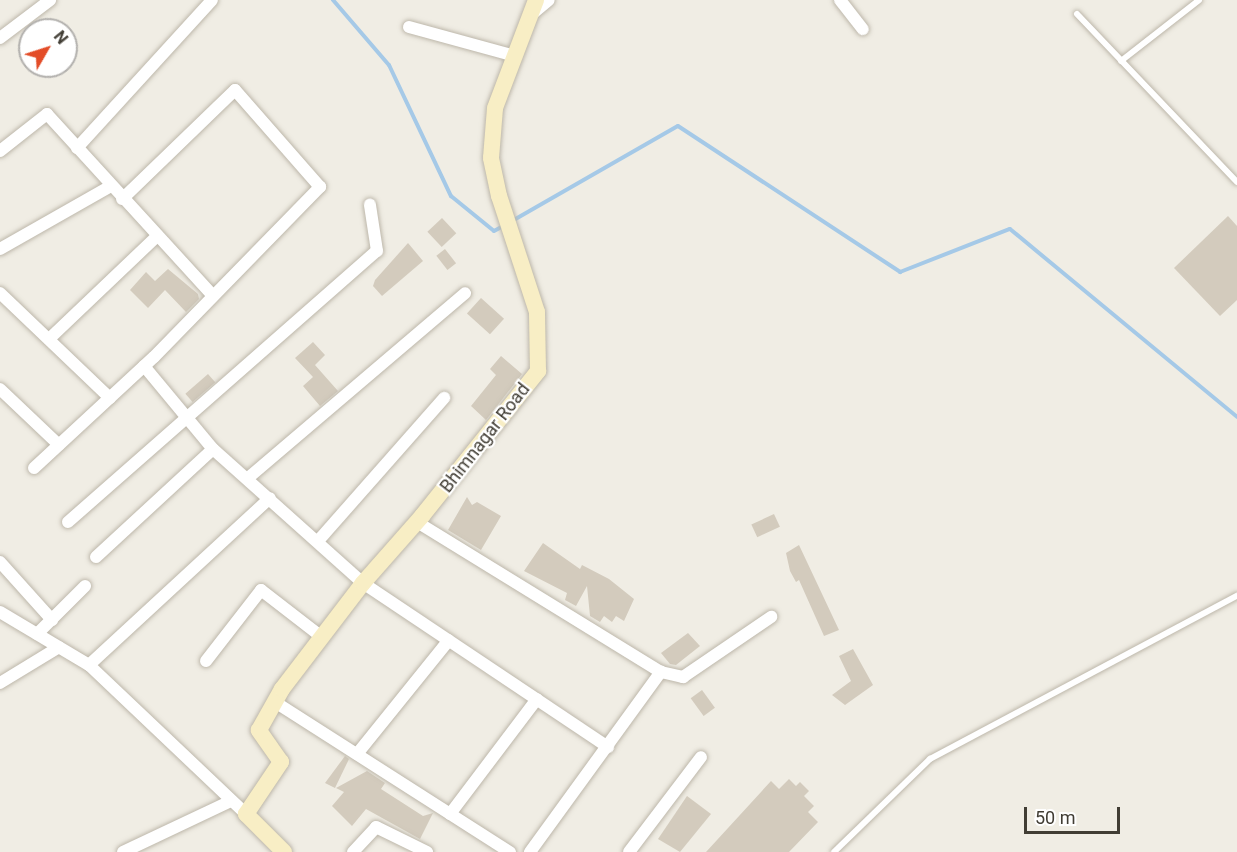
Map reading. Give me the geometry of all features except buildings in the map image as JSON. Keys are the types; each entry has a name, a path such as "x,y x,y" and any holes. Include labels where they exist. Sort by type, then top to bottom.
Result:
{"street":[{"path":"0,38 50,0"},
{"path":"77,148 212,0"},
{"path":"534,7 549,0"},
{"path":"840,0 863,29"},
{"name":"Bhimnagar Road","path":"246,814 281,762 259,730 275,702 363,583 417,522 538,371 537,312 499,196 491,158 495,108 534,7"},
{"path":"409,27 515,56"},
{"path":"34,468 144,366 320,187 235,90 122,199"},
{"path":"1,150 47,114 122,199 213,296"},
{"path":"0,249 111,186"},
{"path":"68,522 377,251 370,205"},
{"path":"49,339 157,236"},
{"path":"248,478 465,292"},
{"path":"0,293 110,398"},
{"path":"144,366 189,417 213,449 363,583 609,747"},
{"path":"0,389 59,445"},
{"path":"318,542 444,398"},
{"path":"96,557 213,449"},
{"path":"89,665 270,498"},
{"path":"417,522 661,672 683,677 771,617"},
{"path":"0,562 52,620"},
{"path":"37,634 85,586"},
{"path":"206,661 261,590 324,638"},
{"path":"0,612 89,665 284,852"},
{"path":"357,754 449,640"},
{"path":"0,683 59,647"},
{"path":"530,852 609,747 661,672"},
{"path":"450,814 537,699"},
{"path":"275,702 510,852"},
{"path":"629,852 701,757"},
{"path":"123,852 231,801"},
{"path":"353,852 376,827 427,852"}],"lane":[{"path":"1121,61 1199,0"},
{"path":"1077,15 1237,182"},
{"path":"834,852 930,759 1237,596"}],"waterway":[{"path":"333,0 389,65 451,196 494,231 503,226"},
{"path":"512,221 678,126 900,272 1010,229 1237,417"}]}
